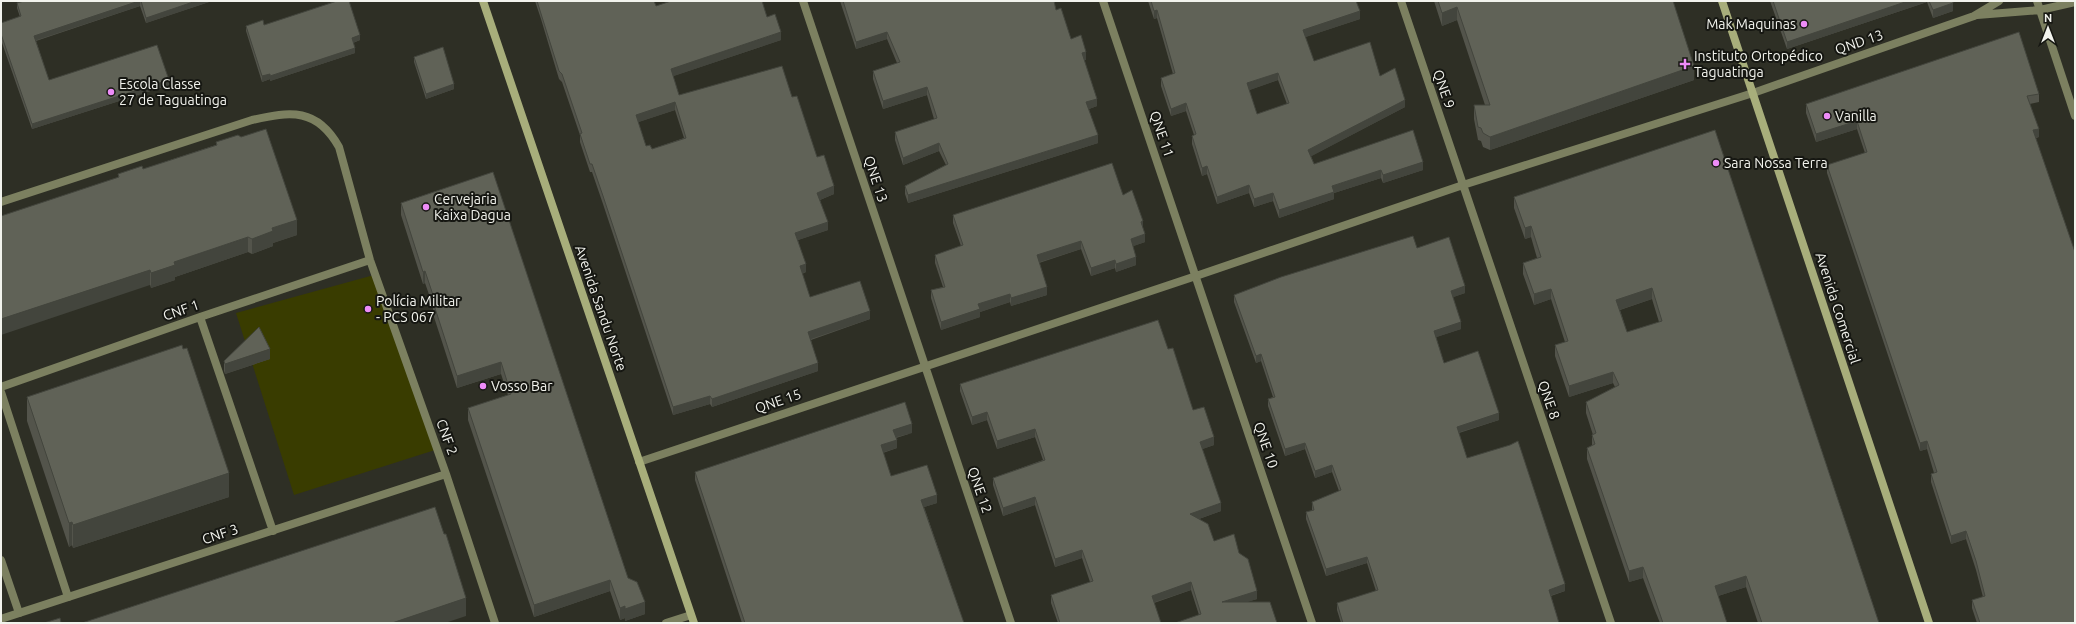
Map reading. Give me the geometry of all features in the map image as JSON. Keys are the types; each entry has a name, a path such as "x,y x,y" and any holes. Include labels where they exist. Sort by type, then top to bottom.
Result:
{"main road":[{"name":"Avenida Sandu Norte","path":"483,1 692,619"},
{"name":"Avenida Comercial","path":"1722,1 1929,623"}],"street":[{"name":"QNE 13","path":"803,1 925,366"},
{"name":"QNE 11","path":"1103,1 1196,276"},
{"name":"QNE 9","path":"1400,1 1462,185"},
{"name":"QND 13","path":"1462,185 1753,93 1974,16 1999,1"},
{"path":"2037,1 2075,116"},
{"name":"QND 13","path":"1974,16 2040,10 2075,2"},
{"name":"CNF 2","path":"1,202 252,120 274,115 300,114 321,124 331,132 339,147 370,260 446,474 495,623"},
{"name":"QNE 15","path":"639,462 1196,276 1462,185"},
{"name":"QNE 8","path":"1462,185 1611,623"},
{"name":"CNF 1","path":"1,387 200,317 370,260"},
{"name":"QNE 10","path":"1196,276 1312,623"},
{"path":"200,317 273,531"},
{"name":"QNE 12","path":"925,366 1011,623"},
{"path":"1,392 68,597"},
{"name":"CNF 3","path":"1,619 446,474"},
{"path":"1,560 19,613"},
{"path":"666,623 692,619"}],"shaded area":[{"path":"374,275 435,450 294,495 236,313"}],"building":[{"path":"24,1 139,1 34,36 49,80 157,45 169,80 32,124 1,34 1,23 21,16 17,3"},
{"path":"141,1 196,1 146,18"},
{"path":"337,1 349,1 360,35 352,38 355,48 270,76 270,74 262,76 246,26 263,20 264,25"},
{"path":"537,1 654,1 656,6 671,1 762,1 767,17 775,14 781,32 671,69 679,95 782,66 792,97 797,96 817,157 824,155 834,186 817,193 828,222 795,233 806,264 800,266 810,297 860,281 870,311 808,332 818,363 712,399 710,396 673,407 603,196 580,134 582,133 562,74 559,71","holes":["675,102 686,138 652,149 650,145 646,146 636,115"]},
{"path":"843,1 1054,1 1056,10 1061,8 1071,39 1081,35 1086,52 1082,53 1097,99 1086,102 1098,135 908,195 905,186 948,164 939,143 903,158 895,132 937,118 927,87 883,101 873,71 900,62 887,32 856,42"},
{"path":"1151,1 1356,1 1360,11 1303,30 1314,61 1370,42 1380,76 1395,68 1405,100 1308,150 1314,164 1413,130 1423,162 1383,175 1381,170 1332,186 1334,192 1279,210 1273,193 1254,199 1249,185 1217,197 1207,166 1202,168 1192,136 1196,134 1186,103 1171,109 1161,78 1175,73 1157,10 1154,11","holes":["1278,73 1289,103 1257,114 1247,83"]},
{"path":"1438,1 1673,1 1694,66 1490,137 1483,133 1481,128 1478,127 1474,105 1490,105 1457,7 1442,13"},
{"path":"1773,1 1908,1 1787,42"},
{"path":"1929,1 1953,1 1953,3 1933,10"},
{"path":"2019,32 2039,94 2027,96 2039,129 2033,130 2075,252 2075,623 1980,623 1972,600 1985,596 1966,531 1951,536 1931,474 1937,472 1927,441 1920,443 1827,165 1867,152 1857,121 1816,134 1806,104"},
{"path":"443,47 454,84 426,94 414,57"},
{"path":"266,129 297,220 272,228 273,231 252,239 248,237 174,262 175,265 151,273 150,270 1,319 1,216 119,177 118,174 142,166 143,169 217,145 216,142 238,135 241,137"},
{"path":"1715,130 1879,623 1762,623 1746,576 1715,586 1727,623 1663,623 1643,567 1629,571 1587,448 1595,444 1592,435 1596,433 1586,402 1619,385 1613,372 1569,386 1555,345 1568,341 1551,289 1534,294 1523,263 1541,257 1531,226 1525,228 1514,197","holes":["1652,288 1662,321 1627,332 1616,300"]},
{"path":"1112,163 1123,195 1132,190 1143,221 1141,222 1145,234 1131,239 1136,257 1116,264 1115,260 1091,268 1081,241 1037,255 1047,287 1011,298 1010,294 978,304 980,309 941,322 931,290 945,287 935,255 963,245 953,215"},
{"path":"493,172 628,578 637,582 645,602 625,609 625,606 620,608 610,580 534,605 468,408 511,394 501,362 457,376 433,302 435,301 425,271 423,272 401,203"},
{"path":"1413,236 1417,248 1449,237 1465,286 1451,291 1461,322 1434,331 1444,363 1478,351 1499,413 1457,427 1467,458 1510,445 1518,441 1565,584 1549,590 1559,623 1343,623 1337,603 1378,590 1367,557 1326,569 1306,512 1314,510 1312,502 1341,490 1332,465 1315,471 1305,443 1285,449 1268,399 1275,397 1261,354 1256,356 1234,295 1281,277"},
{"path":"1158,320 1168,349 1173,348 1193,410 1204,407 1214,437 1200,442 1221,503 1190,514 1208,524 1214,541 1234,534 1239,553 1248,559 1257,591 1222,602 1270,602 1277,623 1175,623 1201,614 1191,582 1152,596 1161,623 1060,623 1051,595 1093,581 1082,550 1055,559 1035,497 1003,508 993,478 1045,460 1035,429 997,441 987,412 972,417 960,384"},
{"path":"259,327 270,349 225,364 224,361"},
{"path":"182,345 183,349 187,348 229,473 73,525 72,522 69,523 27,397"},
{"path":"905,402 912,424 893,430 897,440 881,445 891,476 927,465 937,495 921,500 964,623 745,623 695,472"},
{"path":"435,507 444,534 446,534 466,598 392,623 82,623"},
{"path":"60,618 61,623 44,623"}],"place":[{"name":"Mak Maquinas","path":"1804,24"},
{"name":"Instituto Ortopédico Taguatinga","path":"1685,64"},
{"name":"Escola Classe 27 de Taguatinga","path":"111,92"},
{"name":"Vanilla","path":"1827,116"},
{"name":"Sara Nossa Terra","path":"1716,163"},
{"name":"Cervejaria Kaixa Dagua","path":"426,207"},
{"name":"Polícia Militar - PCS 067","path":"368,309"},
{"name":"Vosso Bar","path":"483,386"}]}
